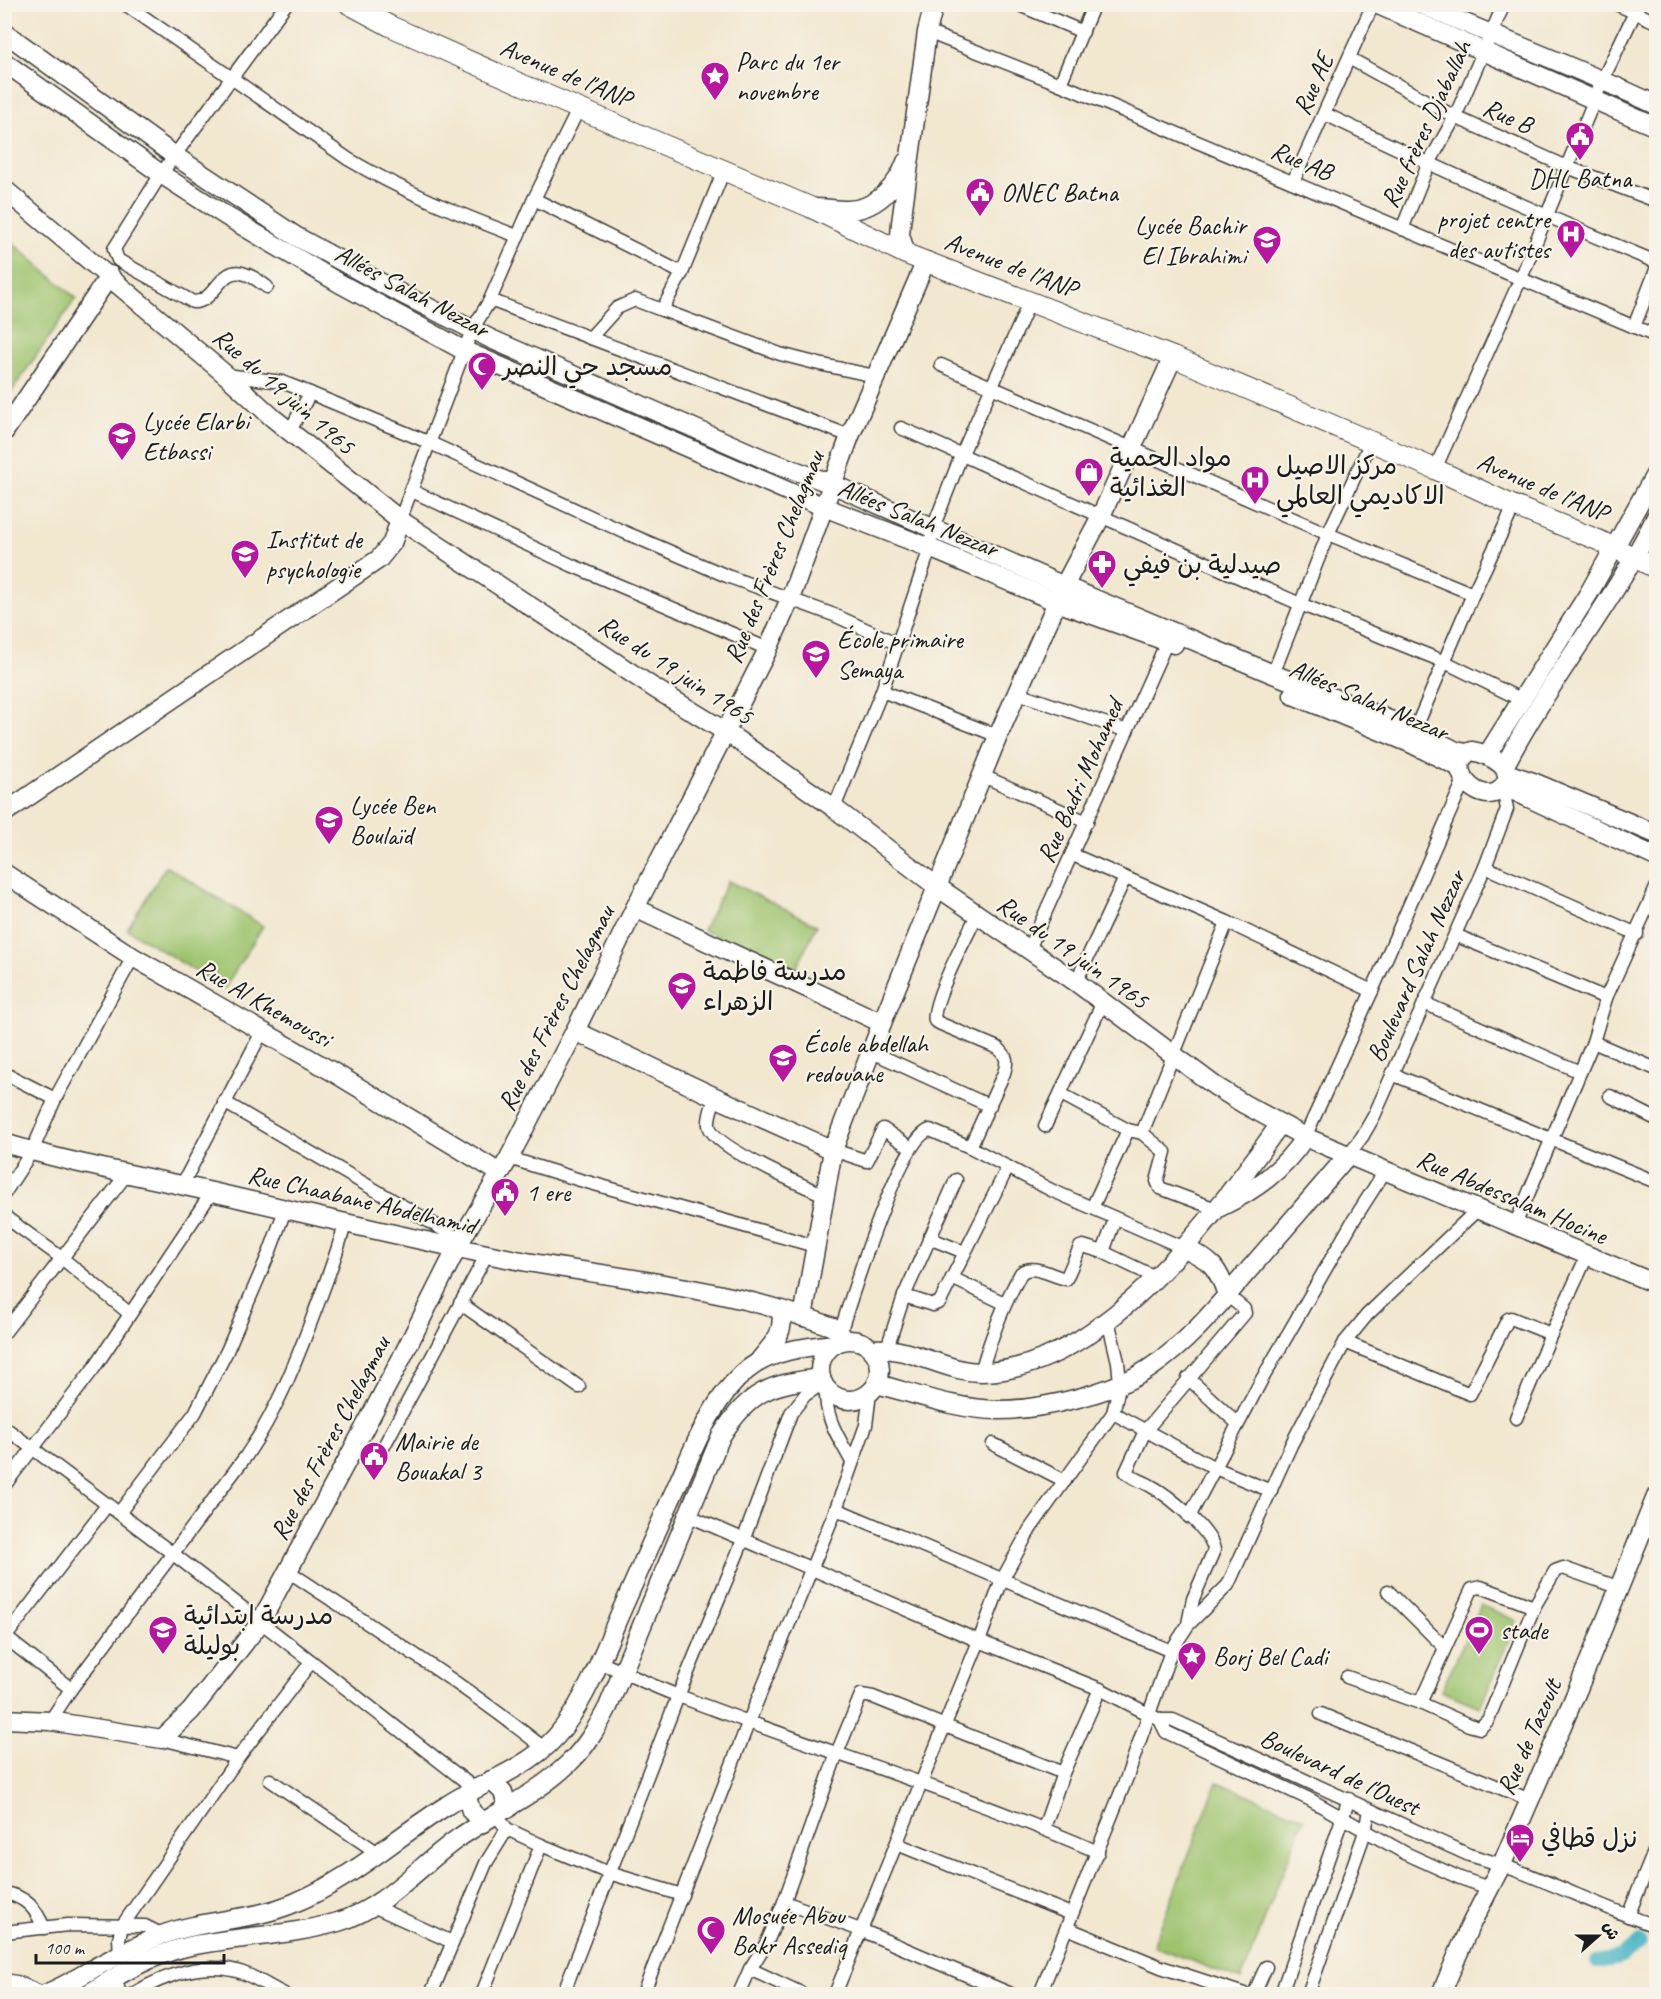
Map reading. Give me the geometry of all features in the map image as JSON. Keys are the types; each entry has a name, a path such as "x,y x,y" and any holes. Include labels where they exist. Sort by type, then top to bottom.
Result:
{"main road":[{"name":"Avenue de l'ANP","path":"349,4 390,26 810,207 906,254 1173,357 1435,469 1656,568"},
{"path":"906,254 900,235 927,32 934,4"},
{"path":"1375,4 1488,44 1603,80 1656,105"},
{"path":"1421,4 1488,44 1596,100 1656,127"},
{"path":"4,32 175,156 297,237 396,291 472,330 764,459 832,484 933,528 1061,594"},
{"name":"Allées Salah Nezzar","path":"4,62 161,174 226,216 463,350 824,507 1169,636 1412,737 1464,767 1474,789 1485,794 1503,779"},
{"path":"810,207 858,209 877,200 888,191 900,175 910,149"},
{"name":"Rue du 19 juin 1965","path":"4,189 110,275 290,431 400,520 654,688 726,732 834,808 936,886 1076,982 1215,1086 1305,1137 1348,1155"},
{"name":"Rue des Frères Chelagmau","path":"162,1740 191,1711 260,1623 459,1244 504,1165 575,1030 768,649 790,598 850,436 926,261"},
{"path":"4,432 110,275"},
{"path":"45,1995 163,1935 210,1923 244,1919 295,1903 332,1884 470,1791 527,1762 545,1749 566,1725 599,1662 687,1463 713,1410 737,1381 757,1364 781,1333 791,1314 815,1246 833,1150 936,886 998,736 1061,594 1101,516 1173,357"},
{"path":"1487,755 1615,548 1656,473"},
{"path":"1503,779 1522,733 1636,558 1656,517"},
{"path":"4,813 379,559 392,543 400,520"},
{"path":"1564,632 1579,644"},
{"path":"1169,636 1273,674 1412,737"},
{"path":"1464,767 1476,751 1487,755 1503,779 1656,857"},
{"path":"1503,779 1533,783 1656,834"},
{"name":"Rue Al Khemoussi","path":"4,873 133,957 262,1032 504,1165"},
{"path":"635,908 882,1023"},
{"path":"575,1030 833,1150"},
{"path":"757,1364 778,1354 840,1339 909,1352 961,1369 981,1372 1031,1364 1063,1348 1108,1320 1157,1278 1216,1209 1280,1124"},
{"path":"1216,1209 1261,1185 1281,1168 1305,1137"},
{"name":"Rue Chaabane Abdelhamid","path":"4,1143 126,1175 182,1185 345,1224 459,1244 487,1254 589,1273 704,1290 832,1328 840,1339"},
{"path":"874,1389 968,1407 996,1410 1027,1408 1069,1400 1120,1383 1149,1369 1179,1345 1227,1295 1348,1155"},
{"name":"Rue Abdessalam Hocine","path":"1348,1155 1656,1284"},
{"path":"1184,1248 1211,1262 1221,1278 1227,1295"},
{"path":"791,1314 822,1379 836,1397 848,1401 860,1399 874,1389 881,1372 879,1348"},
{"path":"822,1379 822,1358 840,1339"},
{"path":"88,1995 118,1986 143,1963 189,1947 315,1928 355,1916 373,1906 431,1858 499,1819 549,1781 585,1746 597,1730 721,1436 734,1415 755,1395 776,1385 822,1379"},
{"name":"Rue de Tazoult","path":"1442,1995 1469,1928 1502,1864 1577,1691 1656,1497"},
{"path":"4,1719 50,1721 162,1740"},
{"path":"491,1780 503,1792 499,1819"},
{"path":"470,1791 471,1811 499,1819"},
{"path":"4,1983 16,1985 38,1995"}],"street":[{"path":"125,4 348,159 384,180 467,217 518,236"},
{"path":"267,287 244,273 234,272 227,275 206,298 200,302 193,302 118,260 115,255 116,243 161,174 286,4"},
{"path":"1017,4 1083,32"},
{"path":"1060,84 1094,4"},
{"name":"Rue AE","path":"1293,182 1375,4"},
{"name":"Rue frères Djaballah","path":"1402,229 1428,165 1455,117 1504,4"},
{"path":"1616,4 1637,9 1656,22"},
{"path":"1435,469 1521,278 1603,80 1637,9"},
{"name":"Rue AB","path":"927,32 1060,84 1656,336"},
{"name":"Rue B","path":"1349,58 1455,117 1567,167 1656,201"},
{"path":"400,520 463,350 490,300 534,199 579,108"},
{"path":"1324,114 1428,165 1656,262"},
{"path":"662,310 682,273 724,170"},
{"path":"534,199 682,273"},
{"path":"1634,327 1656,270"},
{"path":"490,300 850,436"},
{"path":"590,338 617,308 635,300 780,354 875,376"},
{"path":"834,808 882,692 930,548 933,528 1030,301"},
{"path":"941,365 1328,534 1473,594"},
{"path":"226,375 282,382 310,393 428,441 624,532 726,576 834,615 898,644"},
{"path":"290,431 310,393"},
{"path":"901,428 1300,604 1445,662 1522,700"},
{"path":"1273,674 1328,534 1371,442"},
{"path":"410,490 571,565 768,649"},
{"path":"1412,737 1473,594 1514,506"},
{"name":"Rue Badri Mohamed","path":"1029,949 1169,636"},
{"path":"882,692 998,736"},
{"path":"1018,693 1127,730"},
{"name":"Boulevard Salah Nezzar","path":"1305,1137 1372,991 1464,767"},
{"path":"983,776 1087,822"},
{"name":"Boulevard Salah Nezzar","path":"1348,1155 1374,1116 1485,867 1507,809 1503,779"},
{"path":"1072,855 1227,922 1372,991"},
{"path":"1485,867 1637,934"},
{"path":"1076,982 1125,878"},
{"path":"1515,1225 1593,1042 1606,998 1656,888"},
{"path":"970,1147 1007,1064 1006,1055 998,1048 935,1021 934,1016 939,995 977,915"},
{"path":"1143,1133 1227,922"},
{"path":"1455,935 1606,998"},
{"path":"4,1194 32,1151 55,1099 133,957"},
{"path":"1045,1126 1103,1002"},
{"path":"1424,1003 1580,1072"},
{"path":"182,1185 262,1032"},
{"path":"1593,1042 1656,1069"},
{"path":"872,1053 990,1106"},
{"path":"4,1073 55,1099"},
{"path":"1392,1074 1656,1182"},
{"path":"1061,1094 1128,1130 1143,1133 1165,1152 1157,1181 1160,1188 1216,1209"},
{"path":"1610,1096 1656,1119"},
{"path":"715,1097 708,1124 710,1131 716,1137 734,1151 824,1195"},
{"path":"224,1102 459,1244"},
{"path":"833,1150 867,1161 883,1129 911,1148"},
{"path":"840,1339 868,1243 911,1148 926,1131 930,1130 970,1147 1051,1190 1184,1248"},
{"path":"1092,1208 1128,1130"},
{"path":"504,1165 580,1180 815,1246"},
{"path":"904,1296 937,1305 942,1299 1008,1167"},
{"path":"1189,1517 1237,1423 1353,1221 1385,1171"},
{"path":"4,1333 126,1175"},
{"path":"879,1348 956,1180"},
{"path":"4,1486 94,1368 212,1192"},
{"path":"119,1513 195,1413 237,1329 285,1210"},
{"path":"1040,1995 1071,1914 1155,1717 1171,1651 1188,1625 1228,1586 1291,1446 1345,1342 1367,1315 1477,1210"},
{"path":"4,1216 63,1259 129,1313"},
{"path":"1103,1252 1115,1219"},
{"path":"50,1721 71,1689 246,1456 272,1415 285,1391 338,1252 345,1224"},
{"path":"929,1238 964,1252"},
{"path":"981,1372 1004,1303 1024,1270 1038,1270 1066,1279 1080,1247 1083,1246 1103,1252 1157,1278"},
{"path":"384,1446 487,1254"},
{"path":"1516,1418 1587,1256"},
{"path":"952,1278 1004,1303"},
{"path":"1188,1625 1193,1599 1214,1550 1209,1537 1162,1493 1127,1474 1127,1469 1145,1431 1245,1313 1244,1309 1227,1295"},
{"path":"460,1304 579,1387"},
{"path":"1345,1342 1470,1394 1508,1319 1511,1318 1551,1334"},
{"path":"836,1995 943,1726 980,1641 1002,1580 1030,1529 1113,1413 1120,1383 1116,1352 1108,1320"},
{"path":"1188,1378 1237,1423"},
{"path":"822,1379 830,1423 852,1462"},
{"path":"563,1995 678,1696 744,1538 791,1413 822,1379"},
{"path":"642,1995 749,1721 836,1509 866,1425 874,1389"},
{"path":"1113,1413 1215,1468 1271,1491"},
{"path":"4,1427 172,1553 470,1791"},
{"path":"993,1444 1065,1481"},
{"path":"71,1689 5,1637 108,1504"},
{"path":"836,1509 1171,1651"},
{"path":"687,1515 980,1641 1100,1689 1155,1717 1166,1732 1273,1781 1404,1853 1489,1888"},
{"path":"1347,1677 1420,1703 1480,1728 1485,1725 1534,1607 1558,1569 1563,1568 1620,1588"},
{"path":"288,1571 417,1654 545,1749"},
{"path":"1420,1703 1444,1647 1475,1587 1481,1587 1534,1607"},
{"path":"1388,1591 1444,1647"},
{"path":"120,1955 119,1940 122,1926 238,1758 311,1662"},
{"path":"599,1662 678,1696 1044,1828 1098,1852"},
{"path":"1044,1828 1063,1773 1100,1689"},
{"path":"739,1995 750,1969 767,1942 784,1902 837,1753 861,1695 873,1697 1063,1773"},
{"path":"1322,1714 1530,1800"},
{"name":"Boulevard de l'Ouest","path":"1155,1717 1173,1720 1469,1855 1502,1864 1656,1926"},
{"path":"162,1740 238,1758"},
{"path":"270,1780 378,1853"},
{"path":"1281,1995 1349,1799"},
{"path":"1308,1995 1365,1832 1369,1810"},
{"path":"431,1995 486,1863 499,1819 541,1845 609,1873 682,1895"},
{"path":"897,1844 1071,1914"},
{"path":"482,1995 541,1845"},
{"path":"1628,1916 1656,1847"},
{"path":"4,1893 13,1894 32,1906 37,1911 44,1928"},
{"path":"784,1902 863,1930 1011,1995"},
{"path":"373,1906 452,1942"},
{"path":"4,1932 68,1925 145,1926 163,1935"},
{"path":"1067,1928 1224,1991 1244,1995"},
{"path":"1254,1995 1266,1967"},
{"path":"133,1995 175,1973 221,1969 242,1973 284,1995"},
{"path":"750,1969 803,1995"}],"green space":[{"path":"5,236 76,298 5,401"},
{"path":"166,866 263,926 224,989 127,929"},
{"path":"728,881 817,925 793,975 703,930"},
{"name":"stade","path":"1481,1605 1517,1621 1480,1707 1441,1691"},
{"path":"1217,1782 1304,1818 1241,1980 1153,1946"}],"waterway":[{"path":"1597,1962 1620,1958 1640,1943"}],"place":[{"name":"Parc du 1er novembre","path":"715,102"},
{"name":"DHL Batna","path":"1580,162"},
{"name":"ONEC Batna","path":"980,218"},
{"name":"projet centre des autistes","path":"1571,260"},
{"name":"Lycée Bachir El Ibrahimi","path":"1267,266"},
{"name":"مسجد حي النصر","path":"482,392"},
{"name":"Lycée Elarbi Etbassi","path":"122,462"},
{"name":"مواد الحمية الغذائية","path":"1089,498"},
{"name":"مركز الاصيل الاكاديمي العالمي","path":"1255,506"},
{"name":"Institut de psychologie","path":"245,580"},
{"name":"صيدلية بن فيفي","path":"1102,590"},
{"name":"École primaire Semaya","path":"816,680"},
{"name":"Lycée Ben Boulaïd","path":"329,846"},
{"name":"مدرسة فاطمة الزهراء","path":"682,1012"},
{"name":"École abdellah redouane","path":"783,1084"},
{"name":"1 ere","path":"505,1218"},
{"name":"Mairie de Bouakal 3","path":"374,1482"},
{"name":"مدرسة ابتدائية بوليلة","path":"163,1656"},
{"name":"stade","path":"1479,1656"},
{"name":"Borj Bel Cadi","path":"1192,1682"},
{"name":"نزل قطافي","path":"1520,1864"},
{"name":"Mosuée Abou Bakr Assediq","path":"711,1956"}]}
